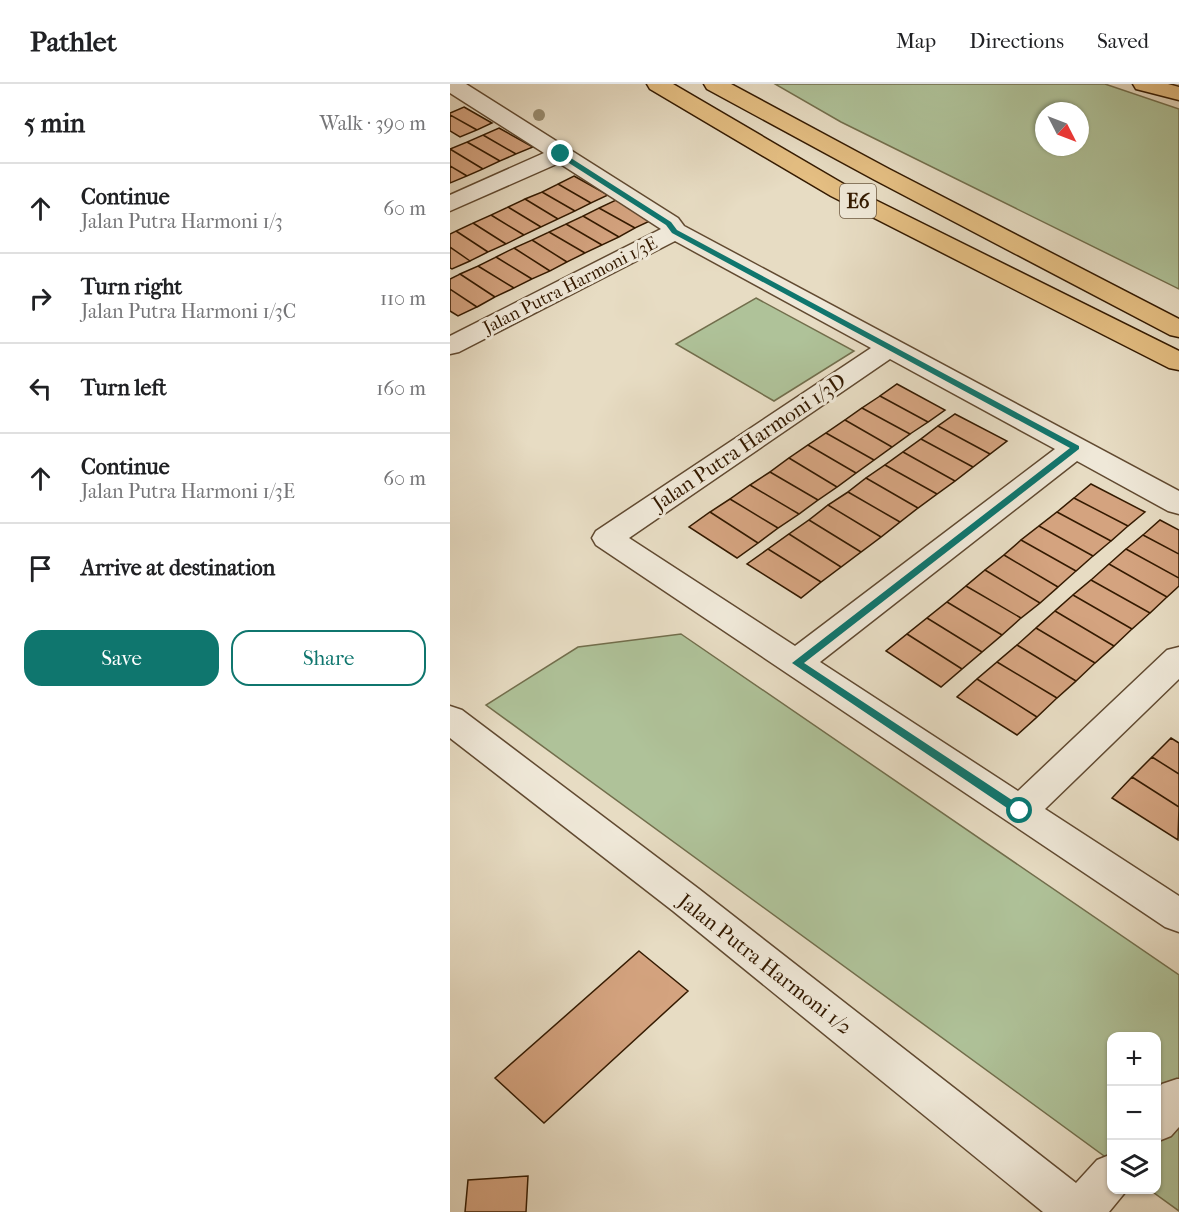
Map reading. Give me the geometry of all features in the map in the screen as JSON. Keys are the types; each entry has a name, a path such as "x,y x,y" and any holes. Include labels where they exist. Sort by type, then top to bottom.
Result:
{"main road":[{"name":"E6","path":"658,84 839,191 1179,362"},
{"name":"E6","path":"714,84 1004,239 1179,329"},
{"path":"1144,84 1179,94"}],"street":[{"name":"Jalan Putra Harmoni 1/3E","path":"450,346 675,231 669,223 452,86"},
{"path":"450,204 561,154"},
{"path":"675,231 1179,504"},
{"name":"Jalan Putra Harmoni 1/3D","path":"796,663 607,538 890,347"},
{"path":"1076,447 796,663 1179,916"},
{"path":"1020,811 1179,659"},
{"name":"Jalan Putra Harmoni 1/2","path":"450,719 686,900 1079,1212"},
{"path":"1079,1212 1107,1181"}],"green space":[{"path":"775,84 1105,84 1179,109 1179,289 841,122"},
{"path":"756,298 854,351 774,401 676,344"},
{"path":"681,634 1179,975 1179,1211 1156,1194 1161,1194 1161,1032 1107,1032 1107,1158 486,705 578,647"}],"building":[{"path":"464,107 492,123 477,130 450,115"},
{"path":"450,115 477,130 460,137 450,131"},
{"path":"499,128 533,147 516,154 483,135"},
{"path":"483,135 516,154 500,161 467,142"},
{"path":"467,142 500,161 483,169 450,149"},
{"path":"450,149 483,169 467,176 450,166"},
{"path":"450,166 467,176 450,183"},
{"path":"574,176 608,195 591,203 558,184"},
{"path":"558,184 591,203 575,211 542,192"},
{"path":"542,192 575,211 558,219 525,199"},
{"path":"525,199 558,219 541,227 508,207"},
{"path":"616,200 652,220 635,228 599,208"},
{"path":"508,207 541,227 524,235 491,215"},
{"path":"599,208 635,228 619,237 583,216"},
{"path":"491,215 524,235 506,244 473,223"},
{"path":"583,216 619,237 602,245 566,224"},
{"path":"473,223 506,244 488,252 456,231"},
{"path":"566,224 602,245 585,253 549,232"},
{"path":"456,231 488,252 470,261 450,247 450,234"},
{"path":"549,232 585,253 567,262 532,240"},
{"path":"532,240 567,262 550,271 514,248"},
{"path":"450,247 470,261 450,268"},
{"path":"514,248 550,271 532,279 496,257"},
{"path":"496,257 532,279 514,288 478,266"},
{"path":"478,266 514,288 495,297 460,274"},
{"path":"460,274 495,297 477,307 450,289 450,279"},
{"path":"450,289 477,307 458,316 450,311"},
{"path":"897,384 945,410 928,422 880,396"},
{"path":"880,396 928,422 910,434 862,408"},
{"path":"862,408 910,434 892,447 845,420"},
{"path":"955,414 1007,441 990,454 938,426"},
{"path":"845,420 892,447 874,460 826,433"},
{"path":"938,426 990,454 973,467 921,439"},
{"path":"826,433 874,460 856,473 808,445"},
{"path":"921,439 973,467 955,481 903,452"},
{"path":"808,445 856,473 837,487 789,458"},
{"path":"903,452 955,481 937,494 885,465"},
{"path":"789,458 837,487 818,500 770,472"},
{"path":"885,465 937,494 918,508 866,478"},
{"path":"770,472 818,500 799,514 750,485"},
{"path":"866,478 918,508 900,522 848,492"},
{"path":"1091,484 1145,512 1128,526 1074,498"},
{"path":"750,485 799,514 778,528 730,499"},
{"path":"848,492 900,522 881,537 828,505"},
{"path":"1074,498 1128,526 1111,541 1057,512"},
{"path":"730,499 778,528 758,543 710,512"},
{"path":"828,505 881,537 861,552 809,520"},
{"path":"710,512 758,543 737,558 689,527"},
{"path":"1057,512 1111,541 1093,556 1039,526"},
{"path":"809,520 861,552 841,567 789,534"},
{"path":"1160,520 1179,530 1179,554 1143,535"},
{"path":"1039,526 1093,556 1076,571 1021,540"},
{"path":"789,534 841,567 821,582 768,549"},
{"path":"1143,535 1179,554 1179,578 1126,549"},
{"path":"1021,540 1076,571 1058,587 1004,555"},
{"path":"768,549 821,582 801,598 747,564"},
{"path":"1126,549 1179,578 1179,586 1167,597 1109,564"},
{"path":"1004,555 1058,587 1040,603 985,570"},
{"path":"1109,564 1167,597 1150,613 1091,580"},
{"path":"985,570 1040,603 1021,618 966,586"},
{"path":"1091,580 1150,613 1132,629 1073,595"},
{"path":"966,586 1021,618 1002,635 947,602"},
{"path":"1073,595 1132,629 1114,646 1055,611"},
{"path":"947,602 1002,635 982,652 927,618"},
{"path":"1055,611 1114,646 1095,663 1036,628"},
{"path":"927,618 982,652 962,669 907,634"},
{"path":"1036,628 1095,663 1076,681 1017,645"},
{"path":"907,634 962,669 941,687 886,651"},
{"path":"1017,645 1076,681 1057,698 997,662"},
{"path":"997,662 1057,698 1037,717 977,679"},
{"path":"977,679 1037,717 1017,735 957,697"},
{"path":"1171,738 1179,743 1179,774 1152,757"},
{"path":"1152,757 1179,774 1179,807 1132,777"},
{"path":"1132,777 1179,807 1178,840 1112,798"},
{"path":"639,951 688,991 544,1123 495,1078"},
{"path":"528,1176 526,1212 465,1212 468,1180"}],"route":[{"path":"561,154 669,223 675,231 1076,447 796,663 1020,811"}]}
